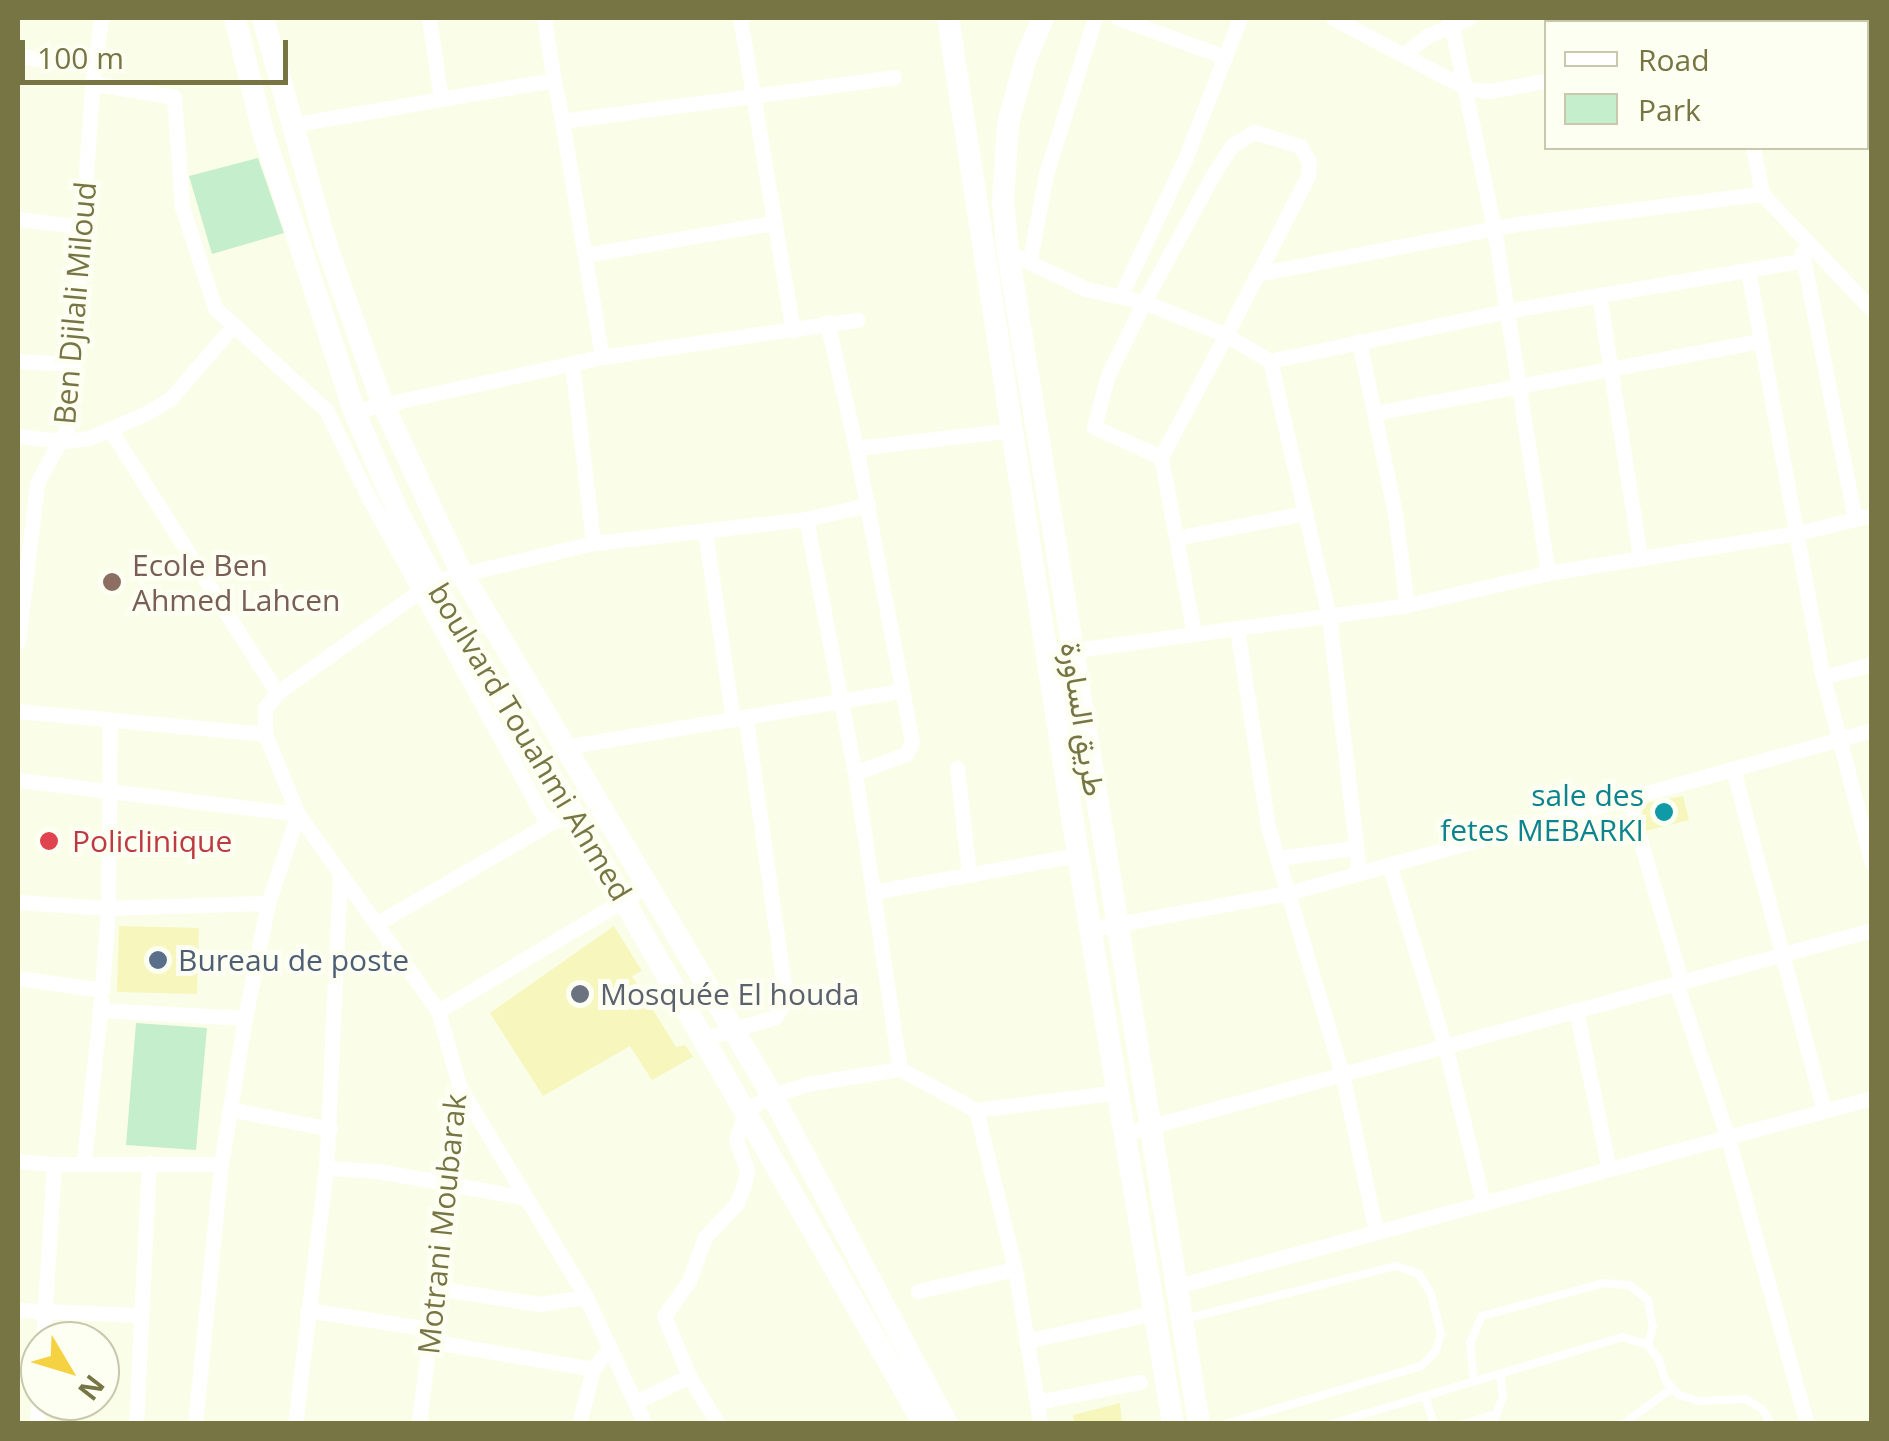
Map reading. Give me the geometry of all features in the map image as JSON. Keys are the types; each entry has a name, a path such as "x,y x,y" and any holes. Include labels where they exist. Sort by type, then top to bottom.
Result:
{"main road":[{"name":"boulvard Touahmi Ahmed","path":"236,18 263,132 354,411 427,587 565,819 634,893 730,1028 772,1095 948,1424"},
{"name":"boulvard Touahmi Ahmed","path":"263,18 326,244 382,402 461,572 565,746 705,1038 924,1424"},
{"name":"طريق الساورة","path":"948,18 1078,855 1174,1424"},
{"name":"طريق الساورة","path":"1043,18 1026,58 1008,124 1003,202 1019,255 1072,654 1199,1424"},
{"path":"1166,1386 1192,1382"}],"street":[{"name":"Ben Djilali Miloud","path":"18,642 23,544 38,483 69,424 92,83 101,18"},
{"path":"429,18 440,99"},
{"path":"544,18 602,358"},
{"path":"740,18 750,97 794,331"},
{"path":"1096,18 1019,255 1072,284 1144,302 1226,335 1270,361 1506,311 1804,260"},
{"path":"1118,18 1225,57"},
{"path":"1121,295 1185,159 1240,18"},
{"path":"1332,18 1468,89 1489,91 1544,80"},
{"path":"1404,54 1457,20 1548,574"},
{"path":"18,56 94,66"},
{"path":"562,121 894,77"},
{"path":"290,125 554,80"},
{"path":"92,83 165,93 178,104 182,208 215,308 332,419 427,587"},
{"path":"1161,457 1101,433 1092,422 1108,375 1232,145 1254,132 1300,146 1310,162 1308,176 1161,457 1194,634"},
{"path":"1753,150 1762,194 1872,310"},
{"path":"1257,274 1624,207 1762,194"},
{"path":"18,219 84,227"},
{"path":"585,255 772,223"},
{"path":"1797,228 1854,518"},
{"path":"1748,270 1836,740 1872,864"},
{"path":"1599,295 1614,368 1640,556"},
{"path":"354,411 572,363 856,320"},
{"path":"826,322 868,505 910,750 855,772"},
{"path":"18,436 62,440 111,431 170,398 234,325"},
{"path":"1359,341 1407,605"},
{"path":"1375,413 1760,341"},
{"path":"18,361 72,364"},
{"path":"1270,361 1329,616 1359,872"},
{"path":"572,363 593,543"},
{"path":"856,448 1014,430"},
{"path":"111,431 277,693"},
{"path":"18,711 265,734 266,708 277,693 427,587 461,572 593,543 806,519 868,505"},
{"path":"1176,538 1306,513"},
{"path":"1046,654 1072,654 1407,605 1640,556 1798,534 1872,515"},
{"path":"806,519 843,700 900,1069"},
{"path":"705,530 786,1000 774,1018 705,1038"},
{"path":"1237,629 1258,776 1278,858 1342,1073 1376,1232"},
{"path":"1823,676 1872,664"},
{"path":"565,746 900,691"},
{"path":"84,1161 108,908 106,790 110,720"},
{"path":"1091,929 1288,893 1872,730"},
{"name":"Motrani Moubarak","path":"265,734 298,814 438,1011 460,1088 420,1423"},
{"path":"957,768 969,873"},
{"path":"1733,769 1823,1108"},
{"path":"18,780 298,814 268,903 229,1109 195,1424"},
{"path":"1628,798 1808,1424"},
{"path":"376,924 565,819"},
{"path":"1278,858 1355,848"},
{"path":"872,892 1078,855"},
{"path":"1389,864 1446,1046 1483,1202"},
{"path":"295,1424 330,1129 340,874"},
{"path":"438,1011 582,928 634,893"},
{"path":"18,902 108,908 268,903"},
{"path":"1126,1133 1151,1130 1342,1073 1872,930"},
{"path":"18,978 102,990"},
{"path":"99,1010 245,1018"},
{"path":"1576,1010 1609,1168"},
{"path":"718,1424 689,1376 664,1316 689,1281 705,1238 737,1203 747,1170 736,1140 746,1110 772,1095 808,1084 900,1069 976,1110 1118,1092"},
{"path":"460,1088 586,1297 645,1424"},
{"path":"1174,1288 1728,1138 1823,1108 1872,1098"},
{"path":"229,1109 330,1129"},
{"path":"976,1110 1015,1270 1040,1424"},
{"path":"18,1162 221,1164"},
{"path":"136,1424 149,1162"},
{"path":"45,1321 54,1164"},
{"path":"326,1168 447,1182 527,1198"},
{"path":"918,1291 1015,1270"},
{"path":"435,1288 540,1304 586,1297"},
{"path":"18,1310 140,1315"},
{"path":"306,1310 593,1369"},
{"path":"1026,1341 1154,1313"},
{"path":"579,1424 593,1369 610,1347"},
{"path":"636,1402 689,1376"},
{"path":"1038,1402 1140,1382"},
{"path":"420,1423 429,1424"}],"lane":[{"path":"1180,1320 1396,1266 1419,1274 1427,1282 1441,1334 1429,1360 1225,1424"},
{"path":"1474,1382 1470,1343 1482,1316 1604,1283 1629,1285 1648,1300 1653,1318 1648,1345 1671,1388 1689,1399 1746,1399 1763,1410 1771,1424"},
{"path":"1330,1424 1622,1337 1648,1345"},
{"path":"1462,1424 1495,1419 1504,1396 1500,1374"},
{"path":"1622,1424 1671,1388"},
{"path":"1426,1396 1434,1424"}],"green space":[{"path":"258,158 284,233 212,254 189,176"},
{"path":"136,1023 207,1028 196,1150 126,1145"}],"building":[{"name":"sale des fetes MEBARKI","path":"1683,796 1689,820 1646,831 1641,804"},
{"name":"Bureau de poste","path":"119,926 199,928 197,994 117,992"},
{"name":"Mosquée El houda","path":"614,926 642,971 632,976 676,1047 685,1045 693,1057 652,1080 630,1046 543,1096 490,1013"},
{"path":"1120,1403 1122,1424 1074,1424 1073,1415"}],"place":[{"name":"Ecole Ben Ahmed Lahcen","path":"112,582"},
{"name":"sale des fetes MEBARKI","path":"1664,812"},
{"name":"Policlinique","path":"49,841"},
{"name":"Bureau de poste","path":"158,960"},
{"name":"Mosquée El houda","path":"580,994"}]}
